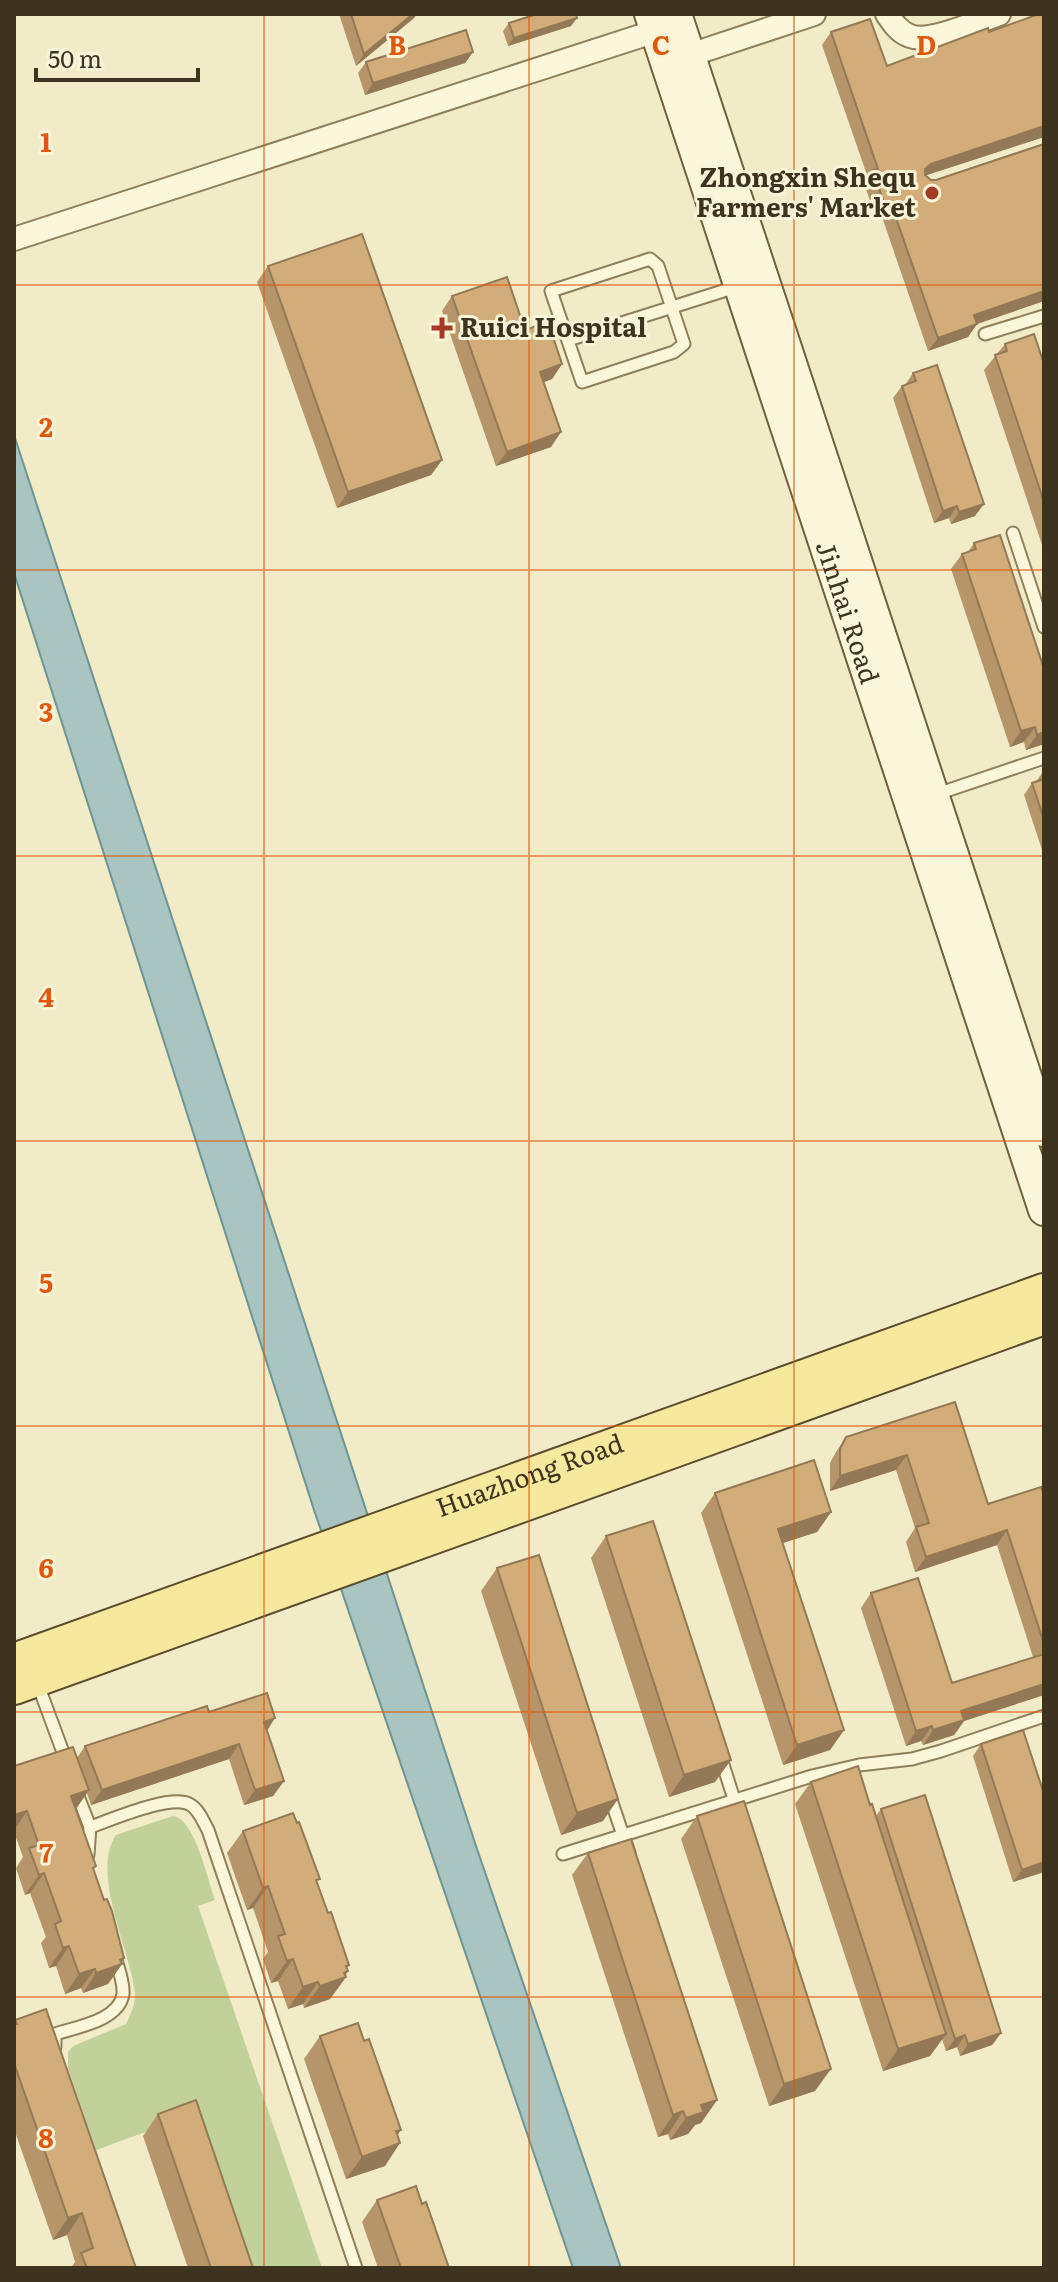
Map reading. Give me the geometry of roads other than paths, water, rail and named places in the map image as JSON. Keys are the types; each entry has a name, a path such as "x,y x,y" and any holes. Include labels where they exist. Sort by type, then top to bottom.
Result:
{"main road":[{"name":"Jinhai Road","path":"660,20 690,55 1044,1131"},
{"name":"Jinhai Road","path":"660,20 740,285 1044,1210"},
{"name":"Huazhong Road","path":"21,1675 1044,1291"},
{"name":"Huazhong Road","path":"21,1675 1044,1317"}],"street":[{"path":"690,55 814,14"},
{"path":"887,14 897,29 913,38 939,34 999,14"},
{"path":"14,239 660,20"}],"lane":[{"path":"650,259 658,266 671,307 684,344 674,352 582,382 551,291 650,259"},
{"path":"568,340 740,285"},
{"path":"985,334 1044,316"},
{"path":"1013,533 1044,627"},
{"path":"934,795 1044,758"},
{"path":"21,1675 90,1827 87,1843 90,1872"},
{"path":"563,1854 847,1768 912,1759 1044,1716"},
{"path":"1018,1724 1023,1738"},
{"path":"715,1742 744,1830"},
{"path":"847,1768 852,1783"},
{"path":"603,1777 633,1864"},
{"path":"90,1827 169,1802 186,1802 194,1807 201,1818 213,1845 356,2268"},
{"path":"58,2066 54,2051 55,2034 98,2020 112,2012 123,1996 110,1939"}],"water":[{"path":"14,435 477,1849 621,2268 573,2268 314,1510 14,573"}],"place":[{"name":"Zhongxin Shequ Farmers' Market","path":"932,193"},
{"name":"Ruici Hospital","path":"442,328"}]}
